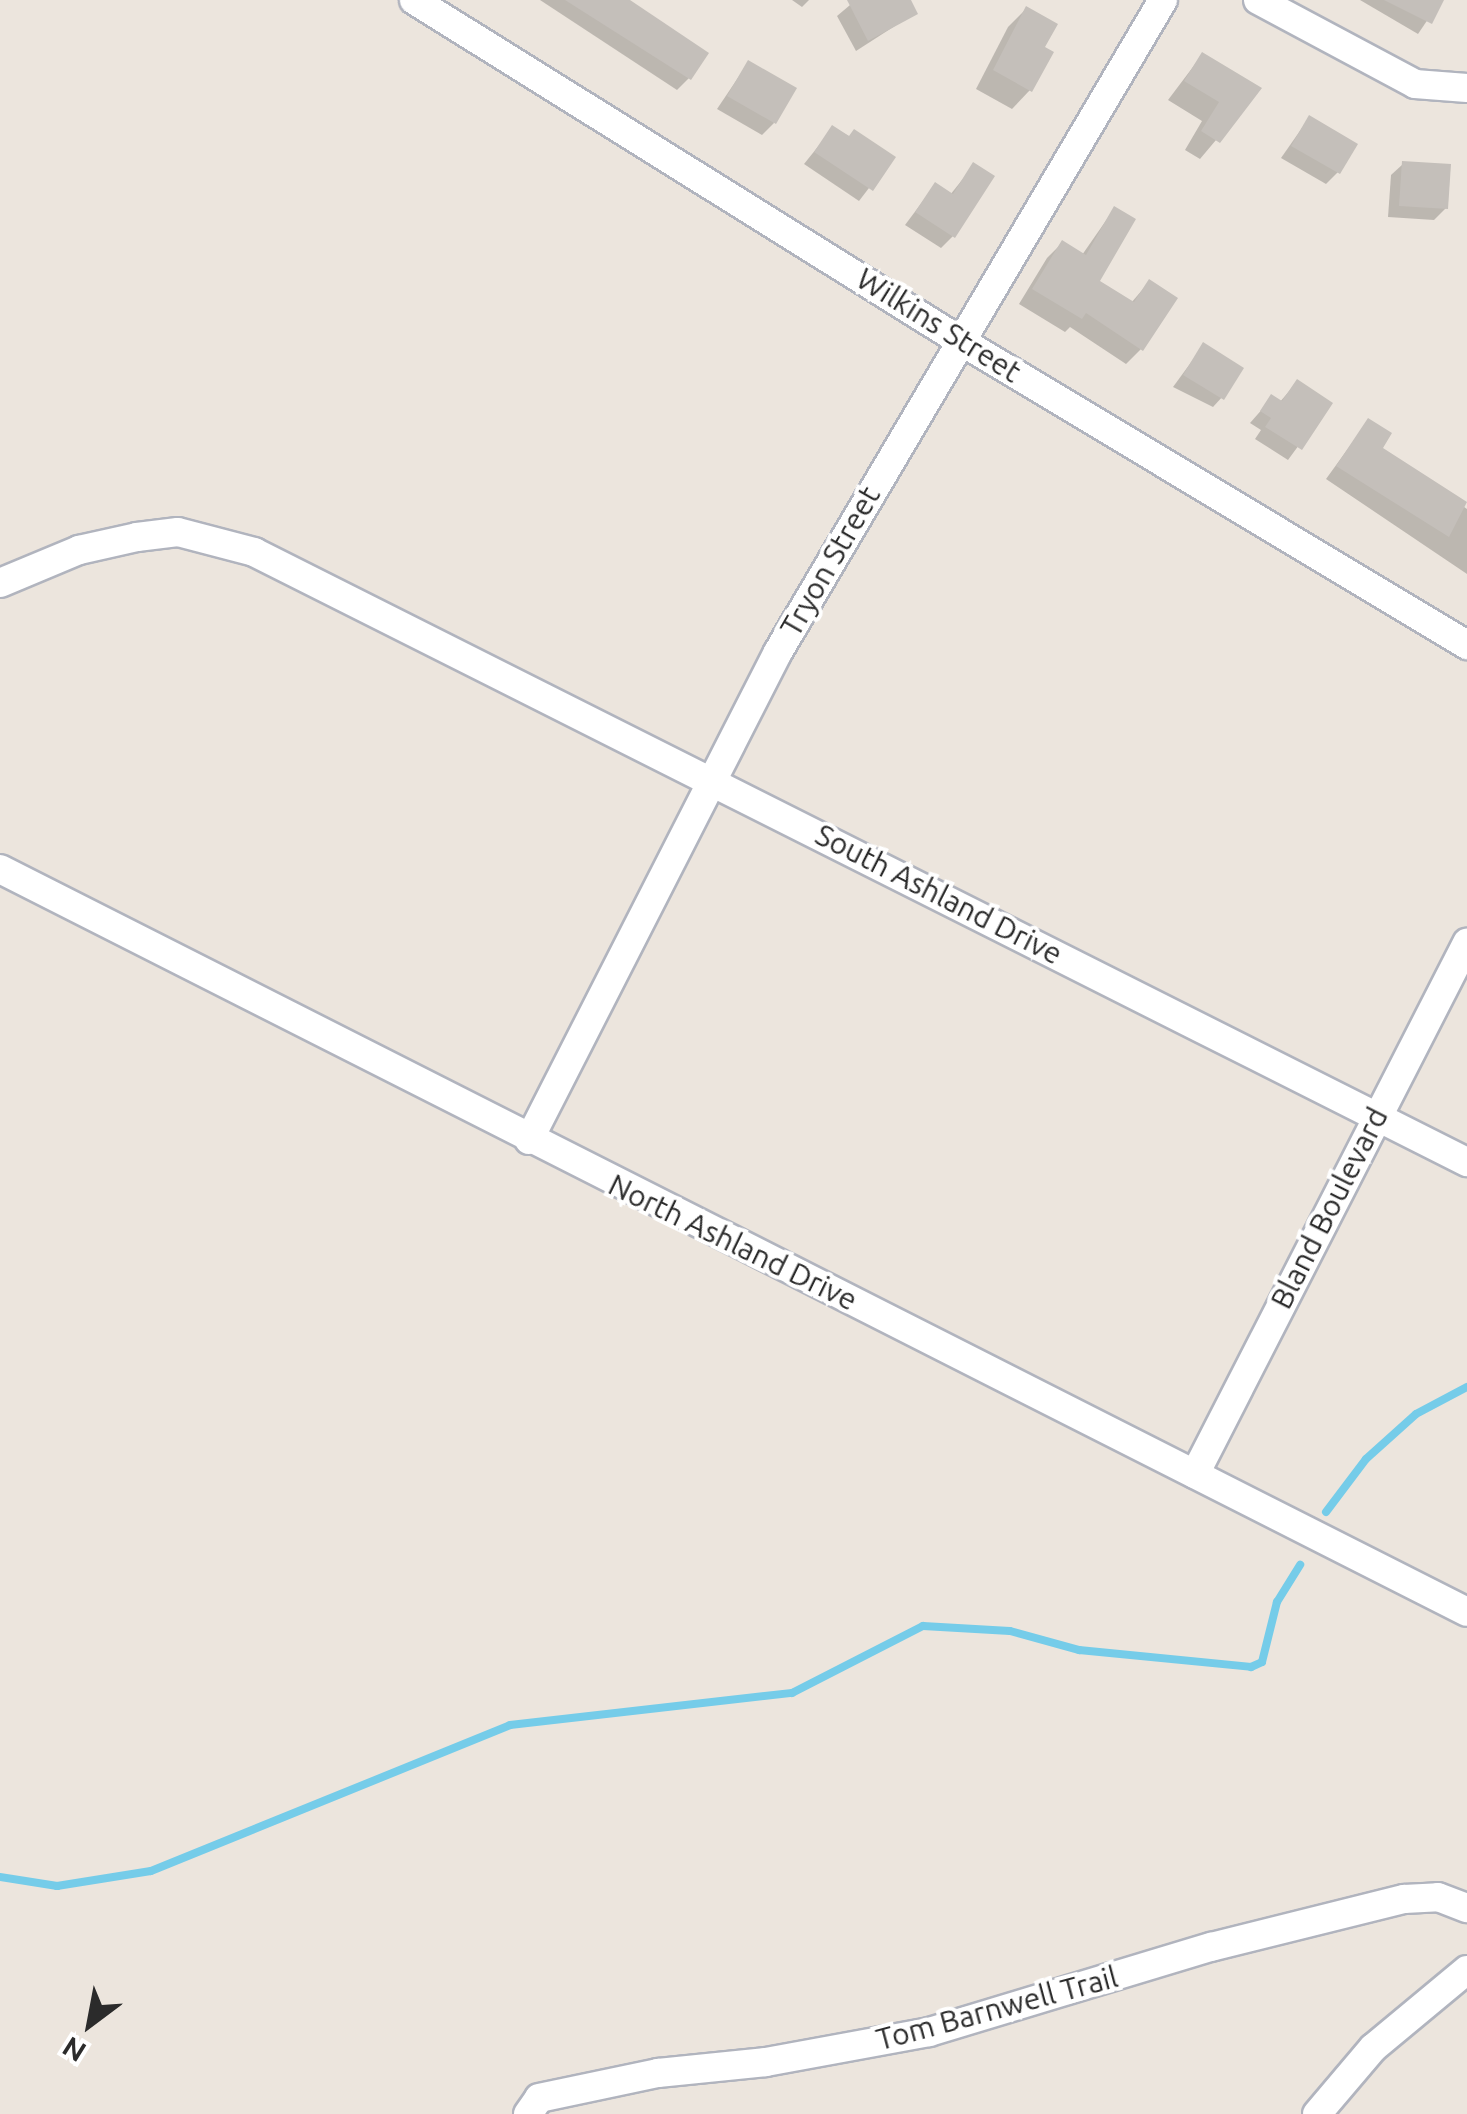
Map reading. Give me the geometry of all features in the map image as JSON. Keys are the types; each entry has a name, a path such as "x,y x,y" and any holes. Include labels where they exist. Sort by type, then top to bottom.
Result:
{"street":[{"name":"Wilkins Street","path":"414,0 959,340 1467,645"},
{"name":"Tryon Street","path":"530,1140 711,778 959,340 1162,0"},
{"path":"1258,0 1415,84 1467,88"},
{"name":"South Ashland Drive","path":"0,583 78,550 178,532 254,552 711,778 1467,1162"},
{"name":"North Ashland Drive","path":"0,869 1467,1612"},
{"name":"Bland Boulevard","path":"1195,1474 1467,943"},
{"name":"Tom Barnwell Trail","path":"528,2114 539,2098 658,2073 766,2062 929,2032 1211,1946 1404,1899 1438,1897 1467,1908"},
{"path":"1317,2114 1374,2048 1467,1970"}],"building":[{"path":"565,0 630,0 709,53 691,80"},
{"path":"847,0 911,0 918,14 868,41"},
{"path":"1384,0 1444,0 1432,24"},
{"path":"1026,6 1058,24 1045,47 1054,52 1032,92 993,70"},
{"path":"1202,52 1262,88 1220,143 1201,131 1219,102 1184,81"},
{"path":"748,60 797,88 776,124 727,96"},
{"path":"1309,115 1358,144 1340,174 1291,146"},
{"path":"832,125 849,136 854,129 896,157 873,191 814,152"},
{"path":"1402,161 1451,164 1448,209 1399,206"},
{"path":"973,162 995,176 955,238 915,212 935,182 953,194"},
{"path":"1114,206 1136,219 1100,281 1134,302 1149,279 1178,298 1143,351 1086,313 1082,319 1032,289 1062,240 1086,255"},
{"path":"1203,342 1244,368 1224,400 1183,375"},
{"path":"1297,379 1333,403 1302,450 1265,427 1271,418 1260,411 1271,394 1282,401"},
{"path":"1368,418 1392,433 1383,448 1467,502 1449,537 1336,466"}],"waterway":[{"path":"1326,1512 1366,1459 1416,1414 1467,1387"},
{"path":"0,1877 57,1886 151,1871 510,1725 792,1693 923,1626 1010,1631 1079,1650 1251,1667 1262,1662 1277,1602 1300,1565"}]}
